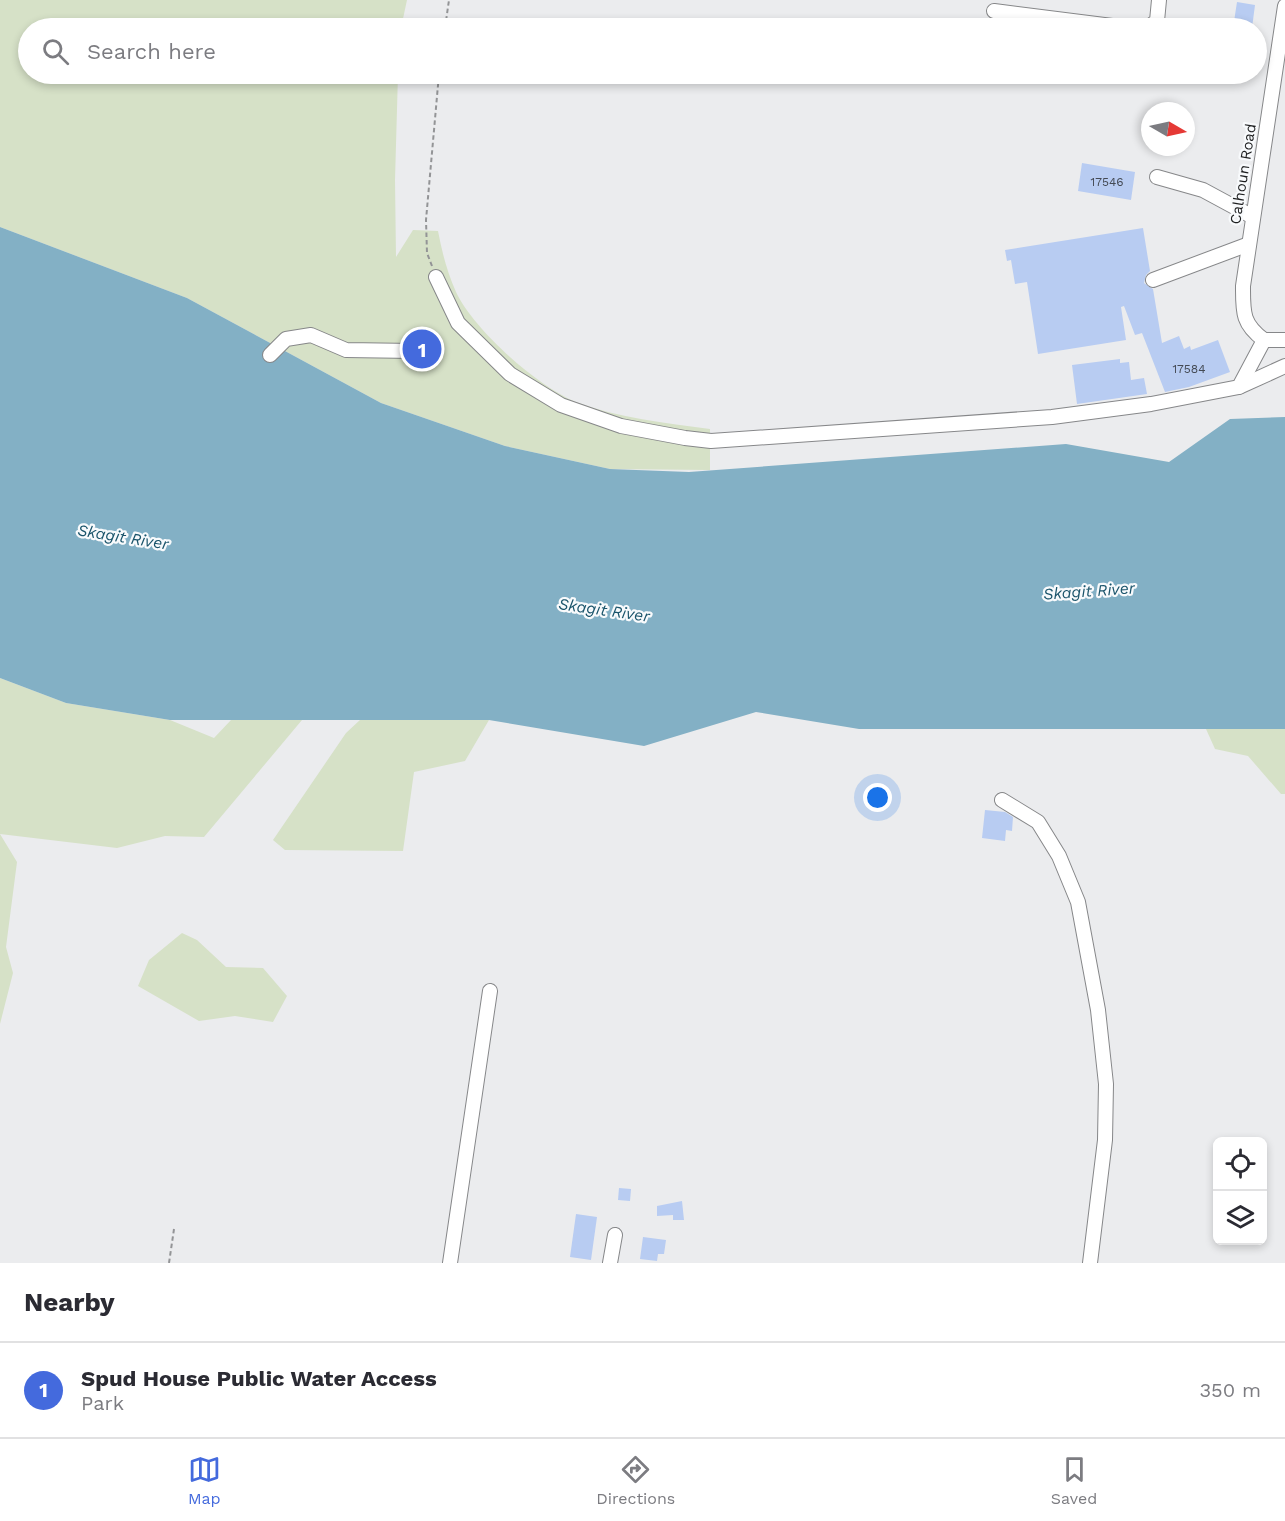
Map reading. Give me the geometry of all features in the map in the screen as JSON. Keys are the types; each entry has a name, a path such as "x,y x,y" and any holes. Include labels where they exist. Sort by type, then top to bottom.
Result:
{"street":[{"path":"1157,18 1158,0"},
{"name":"Calhoun Road","path":"1264,340 1249,328 1243,310 1243,286 1285,6"},
{"path":"994,11 1049,18"},
{"path":"1157,177 1196,187 1253,217"},
{"path":"1153,280 1249,244"},
{"path":"436,277 458,323 510,374 561,405 621,426 711,441 1052,417 1150,404 1239,387 1285,366"},
{"path":"270,355 286,339 311,335 346,350 414,351"},
{"path":"1239,387 1264,340 1285,340"},
{"path":"1002,800 1038,822 1059,856 1078,902 1098,1010 1106,1084 1105,1140 1090,1263"},
{"path":"450,1263 490,991"},
{"path":"610,1263 615,1235"}],"path":[{"path":"446,18 449,0"},
{"path":"436,277 427,253 426,220 438,84"},
{"path":"169,1263 174,1228"}],"green space":[{"path":"0,0 407,0 403,18 18,18 18,84 398,84 396,257 413,230 438,231 445,262 456,292 477,323 508,355 560,394 592,408 625,416 710,429 710,470 610,469 505,446 381,403 187,298 0,227"},
{"path":"0,678 66,703 170,720 214,738 231,720 302,720 204,837 165,836 117,848 0,834"},
{"path":"360,720 489,720 465,761 414,772 403,851 285,850 273,840 346,733"},
{"path":"1206,729 1285,729 1285,794 1281,794 1248,756 1215,749"},
{"path":"0,834 17,862 6,947 13,973 0,1024"},
{"path":"182,933 197,940 226,967 263,968 287,996 273,1022 235,1016 199,1021 138,986 149,960"}],"water":[{"name":"Skagit River","path":"0,227 187,298 381,403 505,446 610,469 689,472 1066,444 1169,462 1230,419 1285,417 1285,729 859,729 756,712 644,746 489,720 170,720 66,703 0,678"}],"building":[{"path":"1237,2 1255,5 1253,18 1235,18"},
{"path":"1082,163 1135,172 1131,200 1078,191"},
{"path":"1143,228 1150,271 1144,283 1153,289 1162,343 1179,336 1184,349 1190,346 1191,350 1218,340 1230,372 1189,387 1165,392 1142,333 1135,335 1124,306 1121,307 1126,340 1038,354 1027,282 1015,284 1011,260 1007,261 1005,250"},
{"path":"1120,359 1120,363 1129,362 1131,380 1144,378 1147,394 1077,404 1072,365"},
{"path":"985,810 1005,812 1013,817 1012,831 1006,830 1005,841 982,838"},
{"path":"619,1188 631,1189 630,1201 618,1200"},
{"path":"682,1201 684,1220 673,1220 673,1215 657,1216 657,1206"},
{"path":"576,1214 597,1217 591,1260 570,1257"},
{"path":"643,1237 666,1240 664,1254 658,1254 657,1261 640,1259"}],"place":[{"name":"Spud House Public Water Access","path":"422,349"}]}
